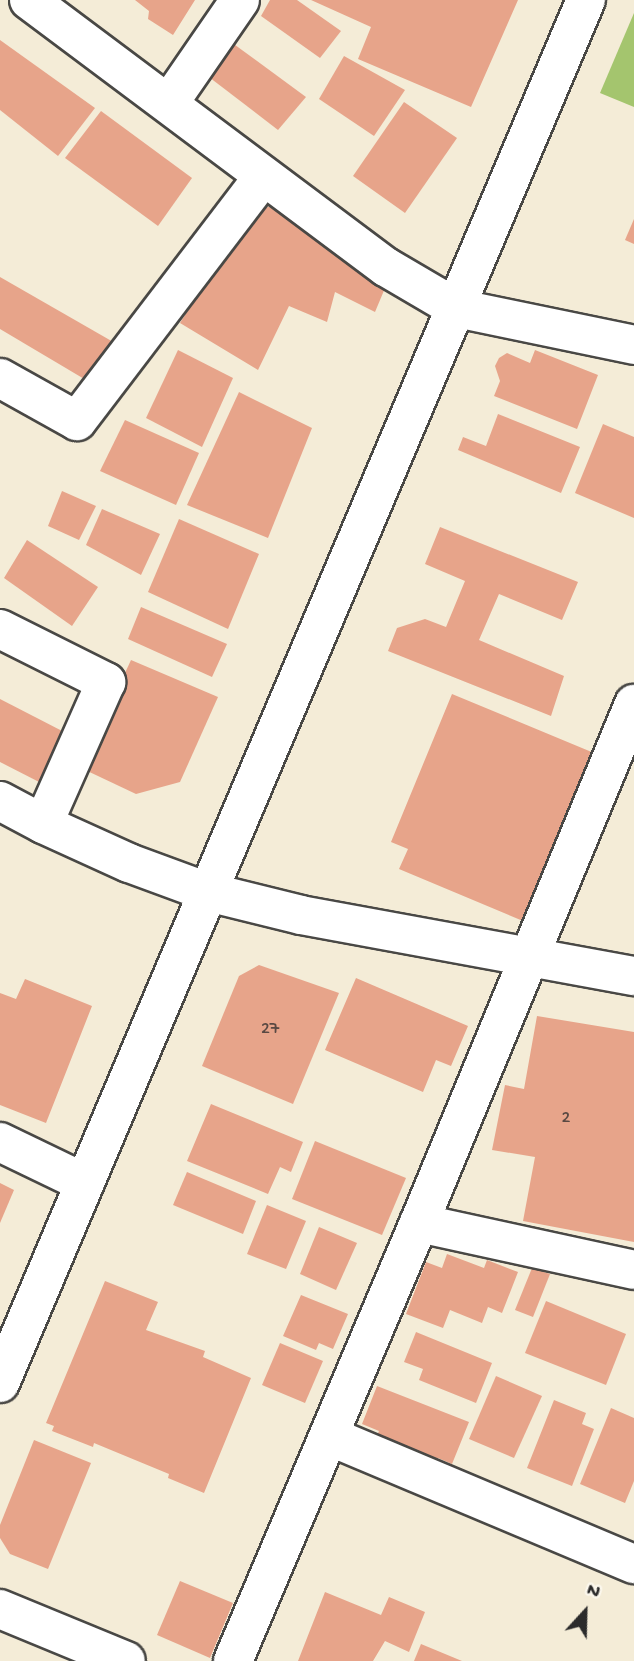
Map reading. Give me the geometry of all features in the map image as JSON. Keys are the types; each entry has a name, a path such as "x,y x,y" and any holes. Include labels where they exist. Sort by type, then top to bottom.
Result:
{"street":[{"path":"29,0 169,103 262,177 386,267 456,308 634,345"},
{"path":"169,103 240,0"},
{"path":"0,1383 586,0"},
{"path":"0,378 77,421 262,177"},
{"path":"0,629 106,682 43,824"},
{"path":"233,1661 419,1223 526,958 634,704"},
{"path":"0,801 43,824 129,863 208,892 301,915 634,976"},
{"path":"0,1142 85,1183"},
{"path":"419,1223 634,1270"},
{"path":"329,1436 634,1564"},
{"path":"0,1609 126,1661"}],"green space":[{"path":"634,13 634,107 600,93"}],"building":[{"path":"135,0 195,0 173,35 148,19 149,11"},
{"path":"270,0 297,0 341,31 320,58 261,16"},
{"path":"311,0 518,0 471,107 358,59 371,27"},
{"path":"0,40 95,108 58,156 0,110"},
{"path":"231,42 306,97 278,130 205,74"},
{"path":"344,56 405,90 374,136 319,99"},
{"path":"404,102 457,138 405,213 353,176"},
{"path":"101,111 192,178 158,226 65,158"},
{"path":"273,206 388,281 375,312 335,292 327,322 289,306 258,370 180,323 251,211"},
{"path":"634,219 634,244 625,240"},
{"path":"0,277 115,343 91,383 0,329"},
{"path":"178,350 233,378 202,447 146,418"},
{"path":"535,350 598,375 577,429 494,396 500,381 495,366 499,358 507,353 530,363"},
{"path":"239,392 312,428 268,538 187,505"},
{"path":"498,414 580,447 561,493 458,450 463,437 486,446"},
{"path":"125,420 199,453 176,505 100,471"},
{"path":"603,424 634,437 634,518 575,493"},
{"path":"62,491 96,506 79,540 48,526"},
{"path":"102,509 160,534 141,575 86,545"},
{"path":"179,519 259,554 228,629 148,592"},
{"path":"440,527 578,582 562,620 499,594 479,640 564,676 551,716 388,651 397,628 425,619 446,627 465,581 425,564"},
{"path":"27,540 98,587 72,626 4,578"},
{"path":"141,607 227,644 212,677 128,639"},
{"path":"131,660 218,697 180,782 136,794 81,768"},
{"path":"452,694 594,753 523,921 399,869 408,849 391,842"},
{"path":"0,699 68,734 43,784 0,762"},
{"path":"259,965 339,993 293,1104 202,1066 239,976"},
{"path":"356,978 468,1026 451,1066 436,1060 423,1092 325,1050"},
{"path":"25,979 92,1006 46,1123 0,1105 0,993 16,999"},
{"path":"537,1016 634,1032 634,1242 523,1221 535,1157 492,1150 505,1085 524,1089"},
{"path":"211,1104 303,1142 291,1172 280,1167 268,1194 187,1161"},
{"path":"315,1141 406,1178 382,1235 292,1199"},
{"path":"187,1172 256,1201 243,1234 173,1205"},
{"path":"0,1183 14,1190 0,1223"},
{"path":"267,1205 306,1221 286,1269 247,1254"},
{"path":"319,1227 357,1243 336,1290 300,1274"},
{"path":"447,1254 484,1268 487,1260 518,1272 502,1313 488,1307 482,1323 450,1310 443,1328 406,1314 426,1262 442,1268"},
{"path":"532,1268 550,1274 533,1317 515,1310"},
{"path":"105,1281 158,1302 146,1330 205,1351 203,1357 251,1378 204,1493 168,1478 169,1474 94,1443 93,1447 52,1431 54,1426 46,1423"},
{"path":"301,1295 348,1314 333,1349 319,1343 316,1350 283,1336"},
{"path":"546,1301 626,1334 606,1385 525,1353"},
{"path":"416,1332 492,1363 476,1403 419,1380 423,1369 404,1362"},
{"path":"280,1343 323,1361 305,1403 262,1385"},
{"path":"496,1376 542,1396 514,1458 469,1439"},
{"path":"377,1386 469,1422 452,1464 438,1458 435,1467 374,1442 379,1431 362,1424"},
{"path":"554,1400 586,1413 582,1424 594,1429 572,1486 527,1468"},
{"path":"611,1408 634,1418 634,1481 625,1503 580,1484"},
{"path":"34,1440 91,1463 48,1569 10,1554 0,1538 0,1525"},
{"path":"180,1581 233,1603 210,1658 157,1635"},
{"path":"325,1592 381,1615 389,1597 425,1612 409,1652 385,1641 373,1661 298,1661"},
{"path":"421,1644 462,1661 414,1661"}]}
